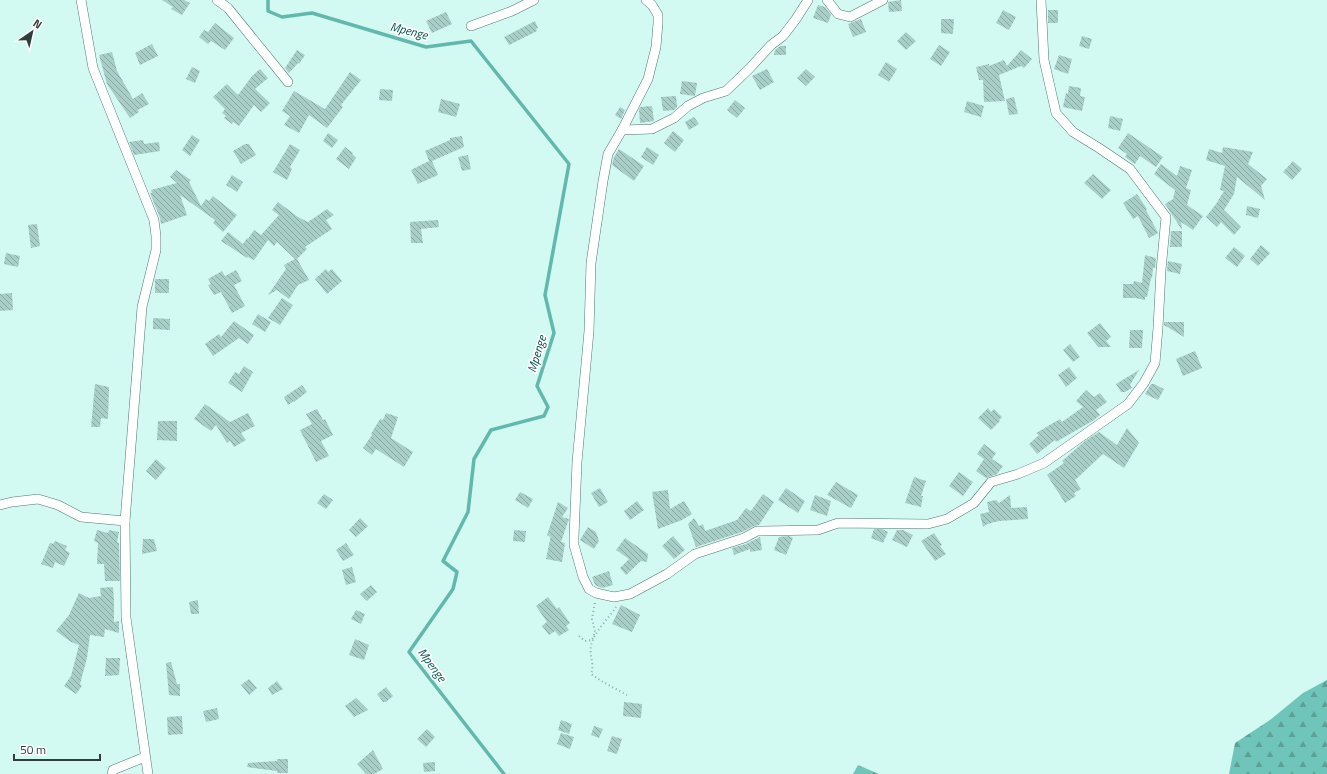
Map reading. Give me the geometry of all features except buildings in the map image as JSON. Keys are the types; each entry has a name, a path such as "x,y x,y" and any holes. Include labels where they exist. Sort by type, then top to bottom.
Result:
{"street":[{"path":"81,0 93,68 154,220 156,236 156,250 142,307 124,521 126,618 148,774"},
{"path":"217,0 228,8 288,82"},
{"path":"471,26 512,11 534,0"},
{"path":"646,0 652,5 658,15 656,47 650,74 622,130 608,154 591,263 589,331 577,462 574,545 583,577 589,589 596,593 614,597 630,594 667,574 695,554 744,538 757,531 818,530 838,523 928,524 947,519 974,503 991,482 1018,474 1044,463 1128,404 1144,383 1155,363 1166,218 1130,169 1073,132 1056,113 1044,60 1041,0"},
{"path":"622,130 652,129 674,118 688,106 703,98 726,91 750,68 771,44 783,36 808,0"},
{"path":"827,0 838,14 850,17 883,0"},
{"path":"0,505 38,499 58,506 81,517 124,521"},
{"path":"112,774 114,770 145,757"}],"path":[{"path":"606,595 595,600 592,619 594,632 590,658 593,668 591,674 627,695"},
{"path":"579,636 585,641 592,640 617,605"}],"green space":[{"path":"1327,680 1327,774 1229,774 1235,743 1270,720 1303,693"},
{"path":"858,765 879,774 853,774"}],"waterway":[{"name":"Mpenge","path":"268,0 268,11 282,17 312,13 426,47 471,41 569,164 545,295 554,333 537,386 548,407 544,416 491,430 474,459 468,512 443,561 457,572 453,589 409,652 504,774"}]}
